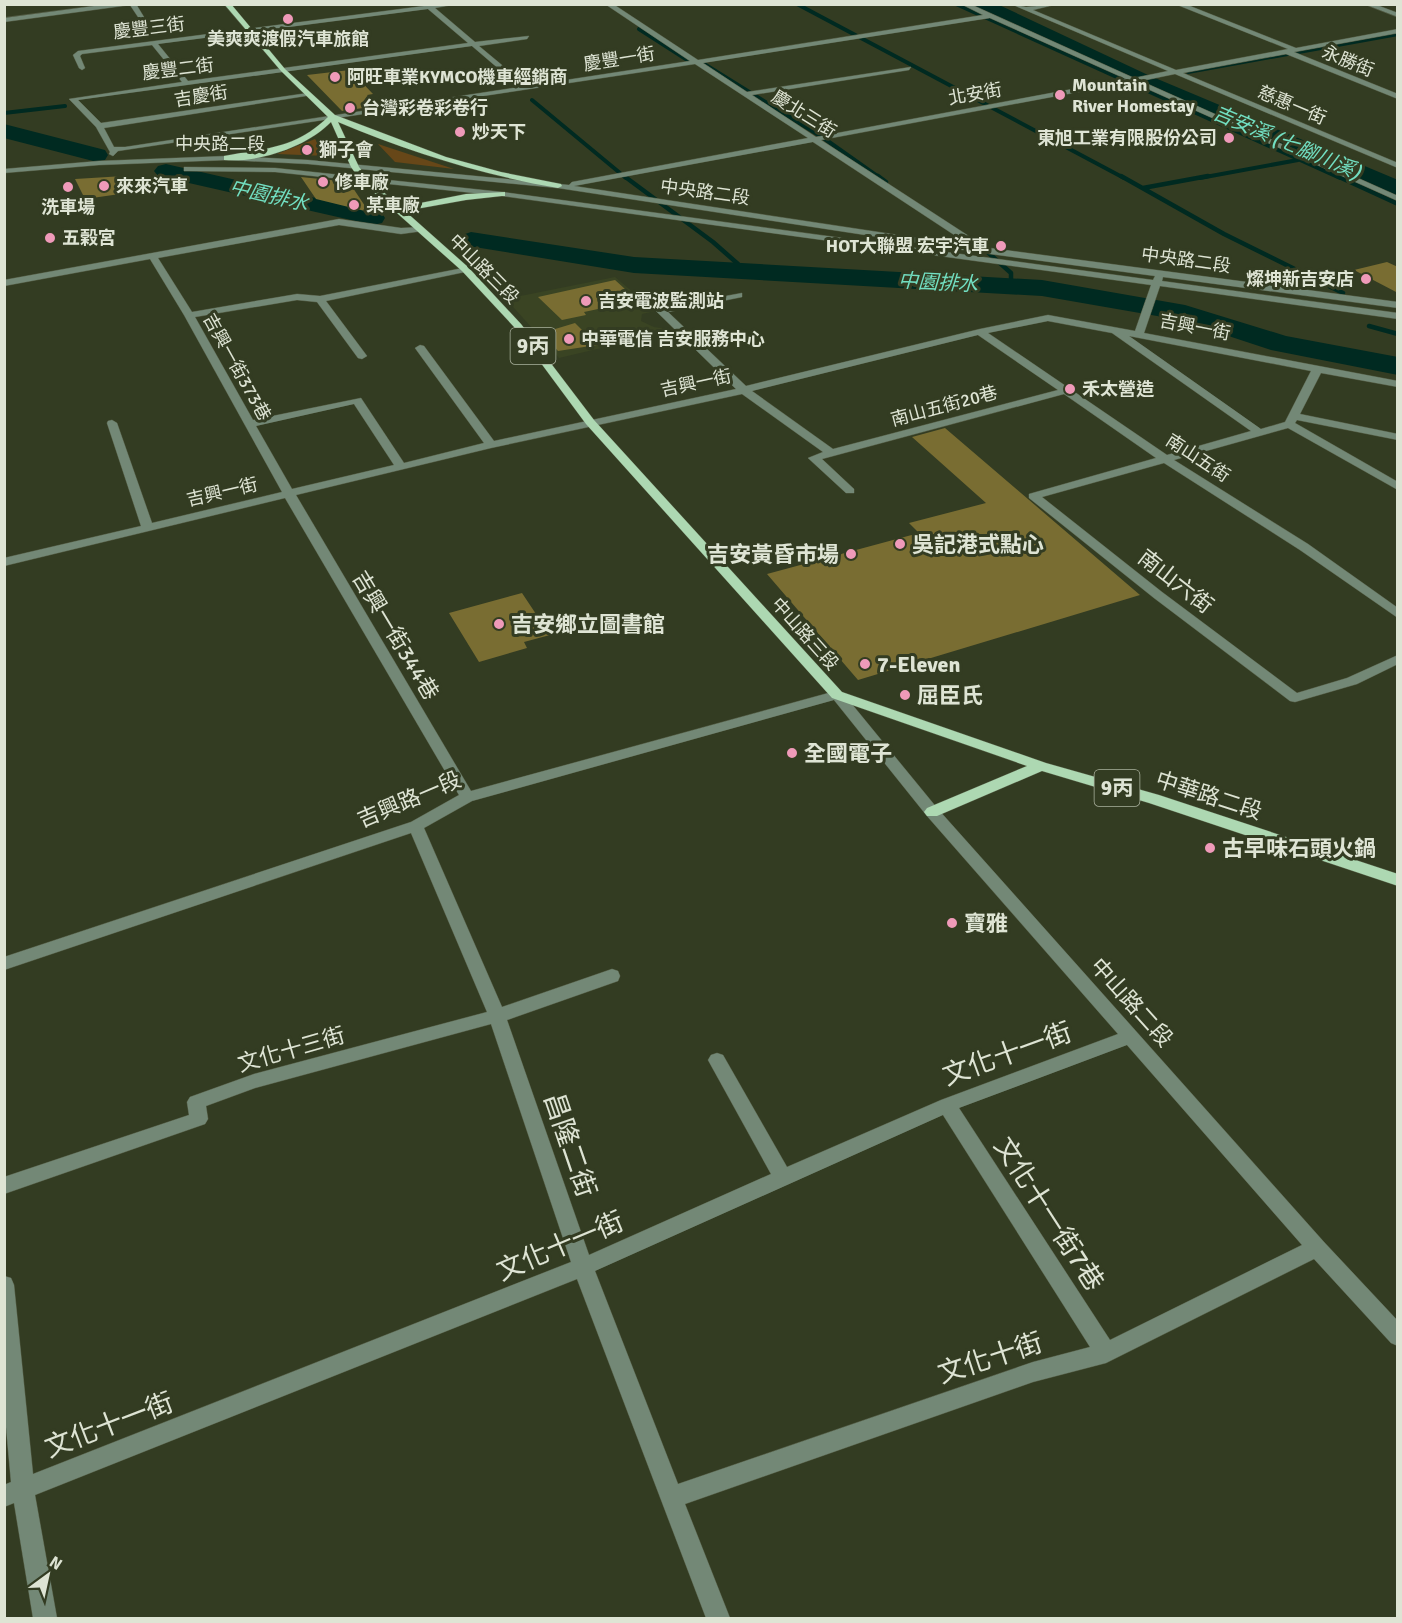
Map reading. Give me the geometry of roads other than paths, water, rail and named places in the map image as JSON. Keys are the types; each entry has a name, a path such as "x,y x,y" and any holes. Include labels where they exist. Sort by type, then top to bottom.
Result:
{"main road":[{"name":"中山路三段","path":"227,4 283,70 332,117 355,167 364,179 465,269 518,326 590,422 837,695"},
{"path":"227,158 267,153 290,146 317,132 332,117 397,145 471,169 510,179 558,186"},
{"path":"398,210 466,197 502,194"},
{"name":"中華路二段","path":"837,695 1041,766 1154,799 1398,880"},
{"path":"932,812 1041,766"}],"street":[{"path":"4,20 128,4"},
{"path":"133,4 144,22"},
{"name":"慶豐三街","path":"82,68 76,55 80,52 454,4"},
{"name":"慶北三街","path":"608,4 983,250"},
{"path":"964,4 1398,199"},
{"name":"慈惠一街","path":"1014,4 1170,73 1398,166"},
{"path":"1024,9 1055,4"},
{"name":"永勝街","path":"1178,4 1398,97"},
{"path":"1367,4 1398,15"},
{"path":"428,6 527,89"},
{"name":"慶豐一街","path":"111,149 124,149 527,89 990,16"},
{"name":"北安街","path":"558,186 1398,31"},
{"name":"慶豐二街","path":"111,149 99,126 73,99 527,37"},
{"path":"153,42 187,84"},
{"path":"745,94 909,68"},
{"name":"吉慶街","path":"99,126 308,95"},
{"path":"99,163 115,152 111,149"},
{"name":"中央路二段","path":"4,171 99,163 227,158 308,162 558,186 983,250 1398,305"},
{"name":"中央路二段","path":"127,172 186,169 275,170 502,194 1398,316"},
{"path":"4,181 92,174"},
{"path":"4,283 339,222 401,231 420,229"},
{"name":"吉興一街373巷","path":"153,257 189,315 289,494"},
{"path":"189,315 297,297 320,299 465,269"},
{"path":"1139,332 1160,273"},
{"path":"739,295 661,311 744,390 831,453"},
{"path":"320,299 362,356"},
{"name":"吉興一街","path":"4,562 491,445 744,390 980,332 1048,318 1139,332 1398,384"},
{"path":"1112,328 1260,433"},
{"name":"南山五街","path":"980,332 1167,460 1304,548 1398,614"},
{"path":"420,348 491,445"},
{"path":"1292,420 1318,368"},
{"name":"南山五街20巷","path":"831,453 1065,391"},
{"path":"250,424 357,400 402,467"},
{"path":"1292,420 1398,487"},
{"path":"1167,460 1260,433 1292,420 1398,437"},
{"path":"112,423 147,526"},
{"path":"831,453 814,458 850,491"},
{"name":"南山六街","path":"1167,460 1083,480 1033,496 1295,698 1352,681 1398,659"},
{"name":"吉興一街344巷","path":"289,494 468,797"},
{"name":"吉興路一段","path":"4,964 416,826 468,797 837,695"},
{"name":"中山路二段","path":"837,695 932,812 1317,1248 1398,1336"},
{"name":"昌隆二街","path":"416,826 497,1016 584,1267 718,1618"},
{"name":"文化十三街","path":"4,1186 199,1119 196,1102 254,1081 497,1016 612,976"},
{"name":"文化十一街","path":"14,1492 584,1267 947,1105 1132,1036"},
{"path":"717,1059 783,1178"},
{"name":"文化十一街7巷","path":"947,1105 1106,1353"},
{"name":"文化十街","path":"671,1498 1033,1372 1106,1353 1317,1248"},
{"path":"4,1285 14,1492 45,1618"}],"waterway":[{"path":"797,4 1124,178"},
{"path":"956,4 1340,178"},
{"name":"吉安溪 (七腳川溪)","path":"981,4 1141,79 1398,189"},
{"path":"639,29 692,63"},
{"path":"1188,72 1398,34"},
{"path":"701,62 822,137 880,178"},
{"path":"532,100 626,178"},
{"path":"4,113 65,106"},
{"name":"中園排水","path":"4,131 97,155"},
{"path":"1200,178 1298,160"},
{"name":"中園排水","path":"166,171 373,218"},
{"path":"624,176 713,242 738,264 736,270"},
{"path":"878,176 886,182"},
{"path":"1121,176 1224,234 1343,293"},
{"path":"1143,188 1208,176"},
{"path":"1337,176 1398,204"},
{"name":"中園排水","path":"471,240 634,265 1042,288 1185,313 1281,344 1398,366"},
{"path":"983,248 1011,273 1011,286"},
{"path":"1369,326 1398,334"}],"place":[{"name":"美爽爽渡假汽車旅館","path":"288,19"},
{"name":"阿旺車業KYMCO機車經銷商","path":"335,77"},
{"name":"Mountain River Homestay","path":"1060,95"},
{"name":"台灣彩卷彩卷行","path":"350,108"},
{"name":"炒天下","path":"460,132"},
{"name":"東旭工業有限股份公司","path":"1229,138"},
{"name":"獅子會","path":"307,150"},
{"name":"修車廠","path":"323,182"},
{"name":"來來汽車","path":"104,186"},
{"name":"洗車場","path":"68,187"},
{"name":"某車廠","path":"354,205"},
{"name":"五榖宮","path":"50,238"},
{"name":"HOT大聯盟 宏宇汽車","path":"1001,246"},
{"name":"燦坤新吉安店","path":"1366,279"},
{"name":"吉安電波監測站","path":"586,301"},
{"name":"中華電信 吉安服務中心","path":"569,339"},
{"name":"禾太營造","path":"1070,389"},
{"name":"吳記港式點心","path":"900,544"},
{"name":"吉安黃昏市場","path":"851,554"},
{"name":"吉安鄉立圖書館","path":"499,624"},
{"name":"7-Eleven","path":"865,664"},
{"name":"屈臣氏","path":"905,695"},
{"name":"全國電子","path":"792,753"},
{"name":"古早味石頭火鍋","path":"1210,848"},
{"name":"寶雅","path":"952,923"}]}
